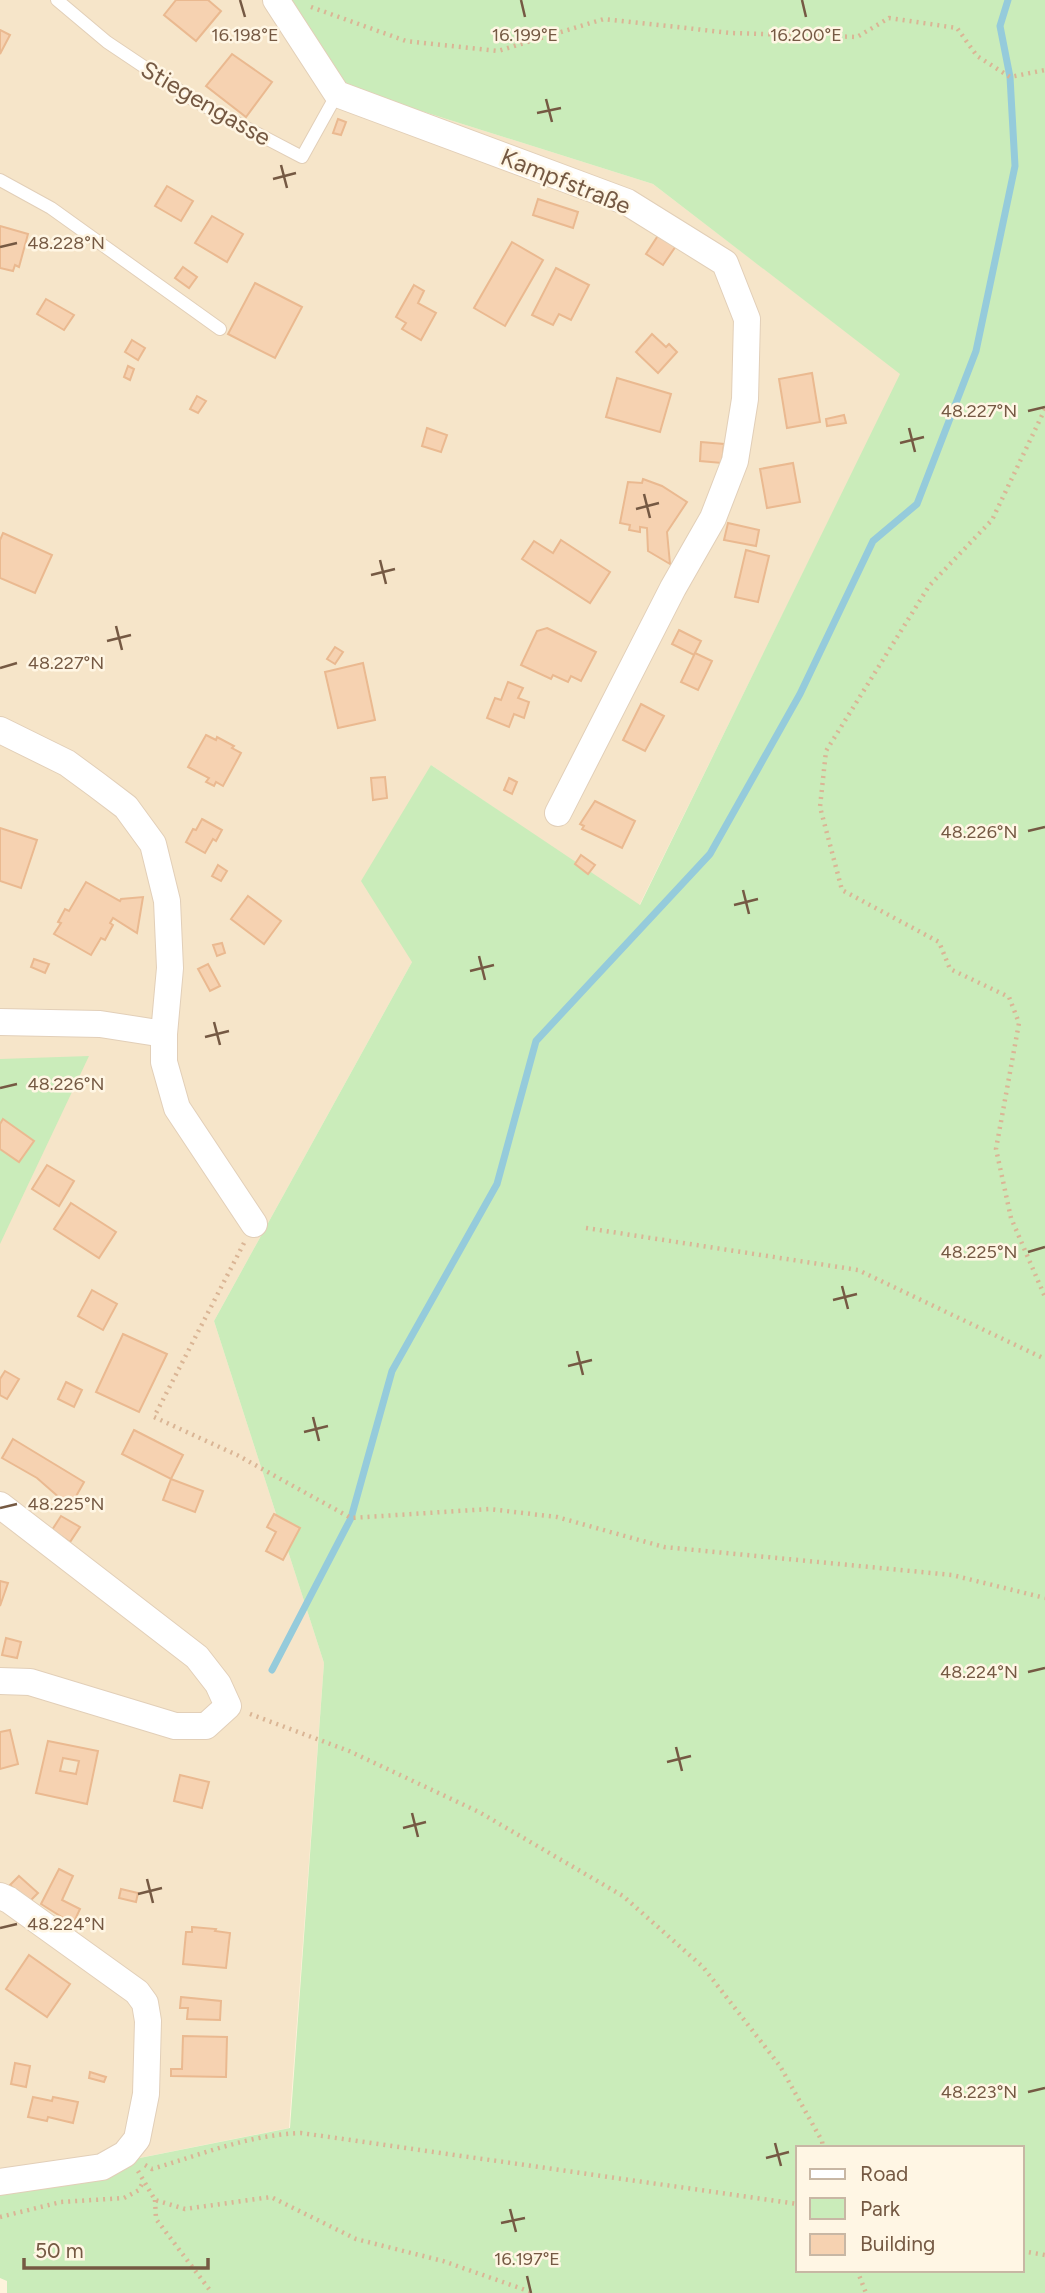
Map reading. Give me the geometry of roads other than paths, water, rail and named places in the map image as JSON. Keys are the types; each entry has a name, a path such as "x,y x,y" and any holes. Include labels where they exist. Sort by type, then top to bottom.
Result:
{"street":[{"path":"276,0 337,94"},
{"name":"Kampfstraße","path":"337,94 627,202 725,263 747,319 745,399 735,461 713,518 673,588 558,813"},
{"path":"0,730 67,764 127,807 153,844 167,901 170,968 164,1062 177,1108 254,1224"},
{"path":"0,1022 100,1024 164,1034"},
{"path":"0,1505 197,1657 218,1684 228,1706 206,1726 175,1726 30,1682 0,1681"},
{"path":"0,1896 137,1992 145,2003 148,2021 146,2094 137,2139 125,2154 103,2167 0,2182"}],"lane":[{"name":"Stiegengasse","path":"57,0 107,42 195,101 302,157 337,94"},
{"path":"0,180 51,208 220,329"}],"waterway":[{"path":"272,1670 351,1518 392,1371 497,1184 536,1041 710,854 800,694 873,541 917,504 976,351 1015,166 1010,77 1000,26 1008,0"}]}
